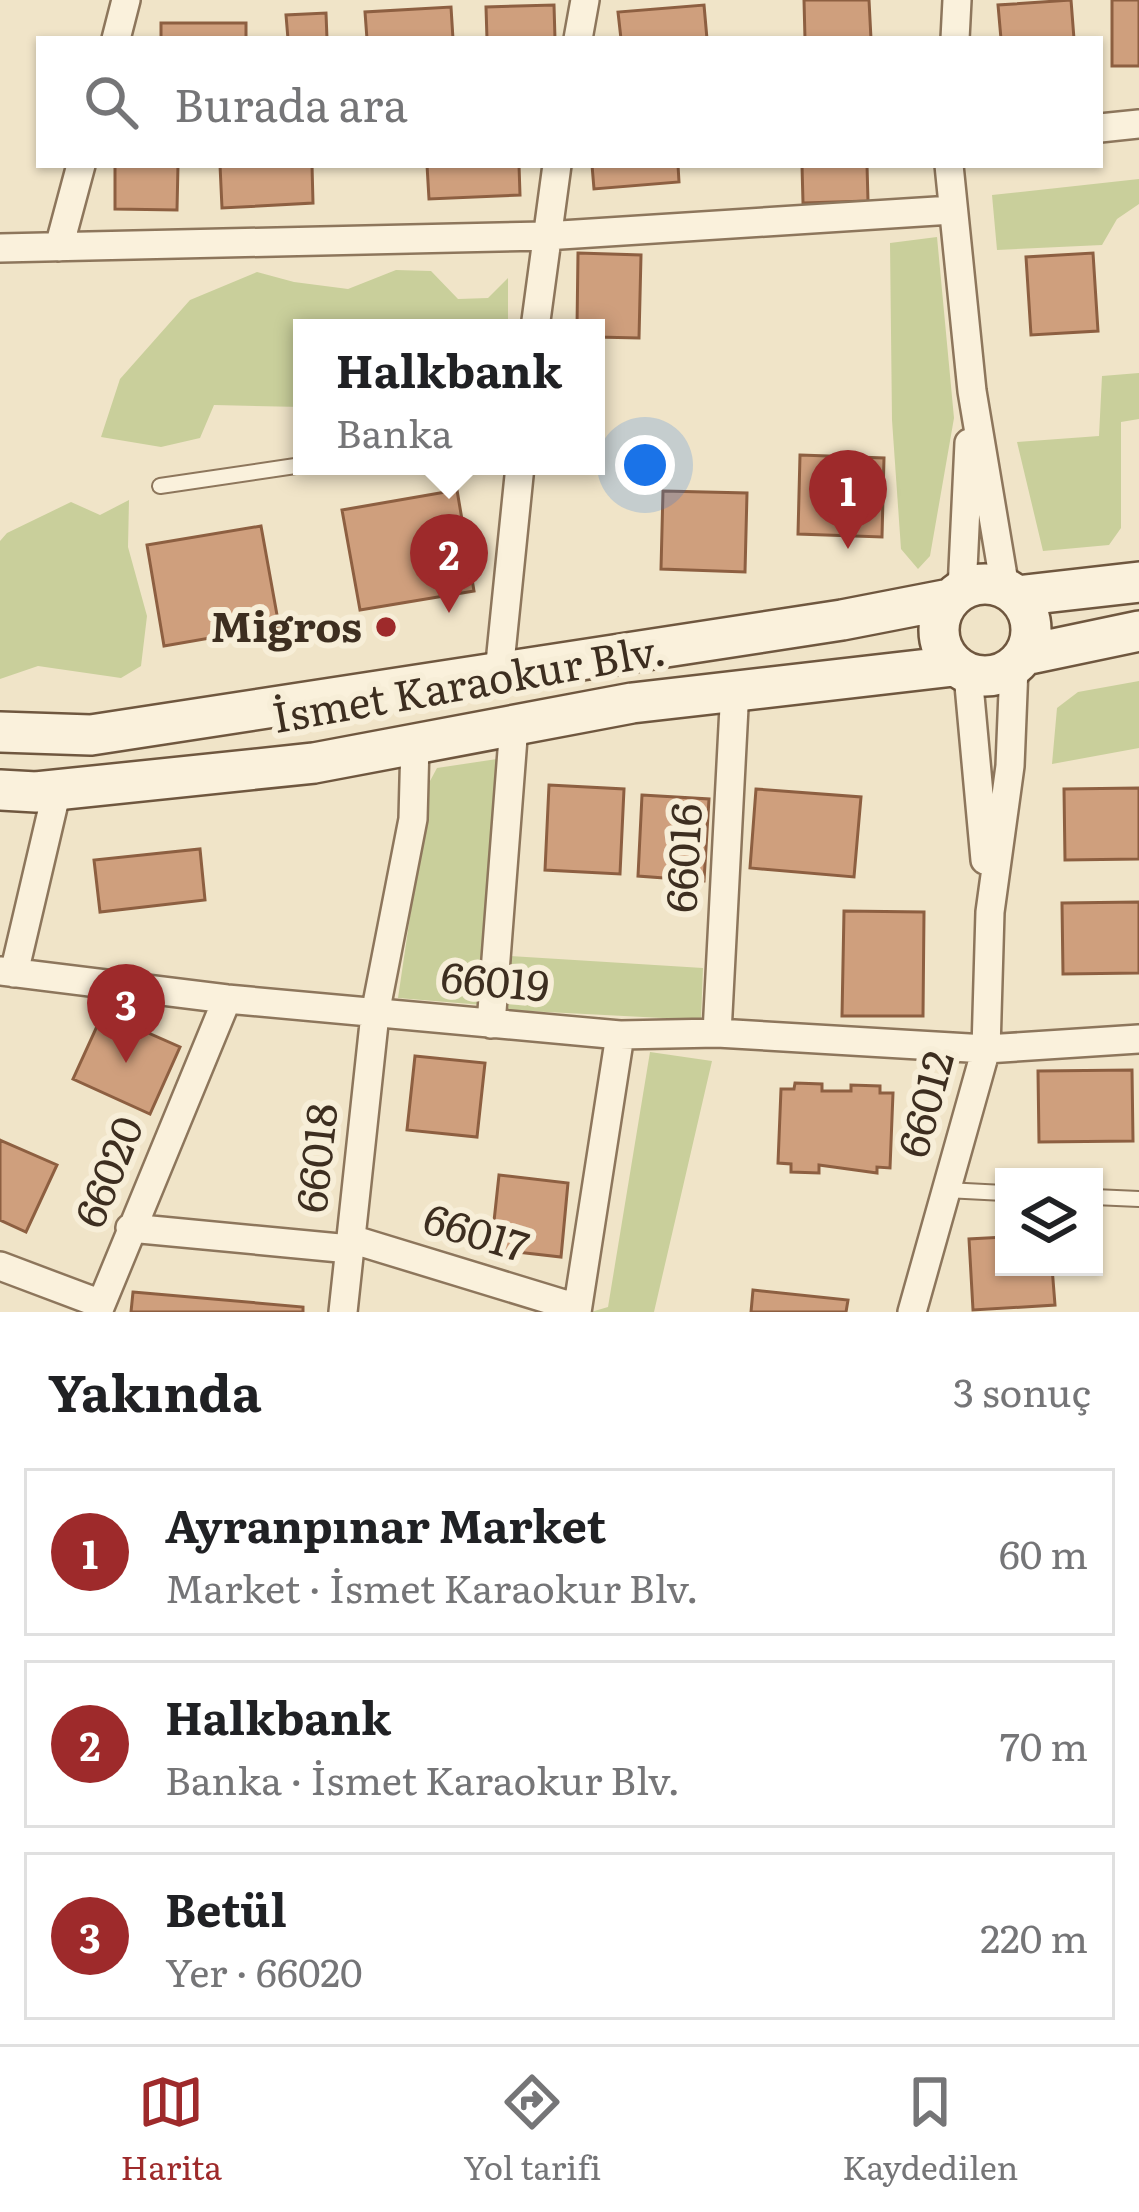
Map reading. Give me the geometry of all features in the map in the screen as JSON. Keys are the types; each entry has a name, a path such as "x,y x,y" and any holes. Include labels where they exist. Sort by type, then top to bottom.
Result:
{"main road":[{"path":"1139,582 1011,592 990,584 956,595 942,612 940,640 962,670 984,677 1020,661 1139,632"},
{"path":"1011,592 1031,624 1020,661"},
{"name":"İsmet Karaokur Blv.","path":"0,732 91,735 842,620 956,595"},
{"name":"İsmet Karaokur Blv.","path":"0,790 57,790 314,763 735,688 962,670"}],"street":[{"path":"117,36 126,0"},
{"path":"579,36 585,0"},
{"path":"955,36 957,0"},
{"path":"1103,128 1139,124"},
{"path":"59,248 80,168"},
{"path":"536,319 556,168"},
{"path":"949,168 972,391 1011,592"},
{"path":"0,248 545,236 952,209"},
{"path":"956,595 972,391"},
{"path":"499,673 519,475"},
{"name":"66012","path":"912,1312 986,1049 990,912 1020,661"},
{"name":"66012","path":"962,670 990,912"},
{"name":"66016","path":"717,1033 735,688"},
{"path":"491,1024 514,725"},
{"name":"66018","path":"343,1312 375,1014 413,819 415,743"},
{"path":"7,972 57,790"},
{"name":"66019","path":"7,972 226,999 620,1035 717,1033 986,1049 1139,1039"},
{"name":"66020","path":"99,1308 226,999"},
{"path":"577,1310 620,1035"},
{"name":"66017","path":"130,1228 350,1244 577,1310"},
{"path":"0,1266 99,1308"}],"lane":[{"path":"160,486 293,466"},
{"path":"946,1190 995,1192"},
{"path":"1103,1197 1139,1199"}],"green space":[{"path":"1139,179 1139,204 1117,219 1102,245 997,250 992,195"},
{"path":"937,237 954,418 930,556 918,569 901,549 892,420 890,243"},
{"path":"396,270 431,271 458,299 488,298 508,278 508,319 293,319 293,407 214,405 200,438 161,447 101,437 120,379 190,300 257,272 348,289"},
{"path":"1139,373 1139,419 1121,422 1121,528 1109,545 1043,551 1017,442 1099,436 1102,376"},
{"path":"129,500 128,547 147,616 141,666 121,678 38,666 0,679 0,541 7,533 71,502 100,515"},
{"path":"1139,681 1139,748 1052,764 1057,708 1078,692"},
{"path":"497,759 483,1005 398,998 430,781 437,768"},
{"path":"510,956 703,968 701,1020 508,1010"},
{"path":"650,1052 712,1061 654,1312 591,1312 608,1307"}],"building":[{"path":"804,0 869,0 871,36 805,36"},
{"path":"1071,0 1074,36 1001,36 998,5"},
{"path":"1112,0 1139,0 1139,66 1112,66"},
{"path":"554,5 555,36 487,36 486,7"},
{"path":"704,5 707,36 621,36 618,12"},
{"path":"451,7 453,36 367,36 365,12"},
{"path":"326,13 327,36 288,36 286,15"},
{"path":"161,23 246,23 246,36 161,36"},
{"path":"115,168 178,168 177,210 115,209"},
{"path":"220,168 312,168 313,203 222,208"},
{"path":"427,168 519,168 520,195 429,199"},
{"path":"592,168 678,168 679,182 594,189"},
{"path":"802,168 867,168 868,201 803,203"},
{"path":"578,253 641,255 639,338 605,337 605,319 577,319"},
{"path":"1093,253 1098,331 1031,335 1026,257"},
{"path":"800,455 884,458 882,537 798,534"},
{"path":"457,490 474,591 360,610 342,510"},
{"path":"663,491 747,493 745,572 661,569"},
{"path":"261,526 279,626 164,646 147,545"},
{"path":"549,785 624,789 620,874 545,870"},
{"path":"1139,788 1139,859 1065,860 1064,789"},
{"path":"756,789 861,797 854,877 750,868"},
{"path":"642,795 709,799 704,881 638,876"},
{"path":"200,849 205,900 100,912 94,860"},
{"path":"1139,902 1139,973 1063,974 1062,903"},
{"path":"844,911 924,912 923,1016 842,1016"},
{"path":"103,1013 180,1047 150,1114 73,1079"},
{"path":"415,1056 485,1063 477,1137 407,1130"},
{"path":"1132,1070 1133,1141 1039,1142 1038,1071"},
{"path":"795,1083 822,1084 822,1091 880,1086 880,1093 893,1093 890,1168 877,1167 877,1173 819,1165 819,1173 791,1172 791,1164 778,1163 781,1089 794,1089"},
{"path":"0,1140 57,1165 26,1232 0,1220"},
{"path":"499,1175 568,1183 561,1257 491,1249"},
{"path":"995,1238 995,1276 1053,1276 1055,1305 973,1310 969,1239"},
{"path":"753,1290 848,1300 846,1312 751,1312"},
{"path":"133,1292 303,1307 303,1312 131,1312"}],"place":[{"name":"Ayranpınar Market","path":"848,549"},
{"name":"Halkbank","path":"449,613"},
{"name":"Migros","path":"386,627"},
{"name":"Betül","path":"126,1063"}]}
